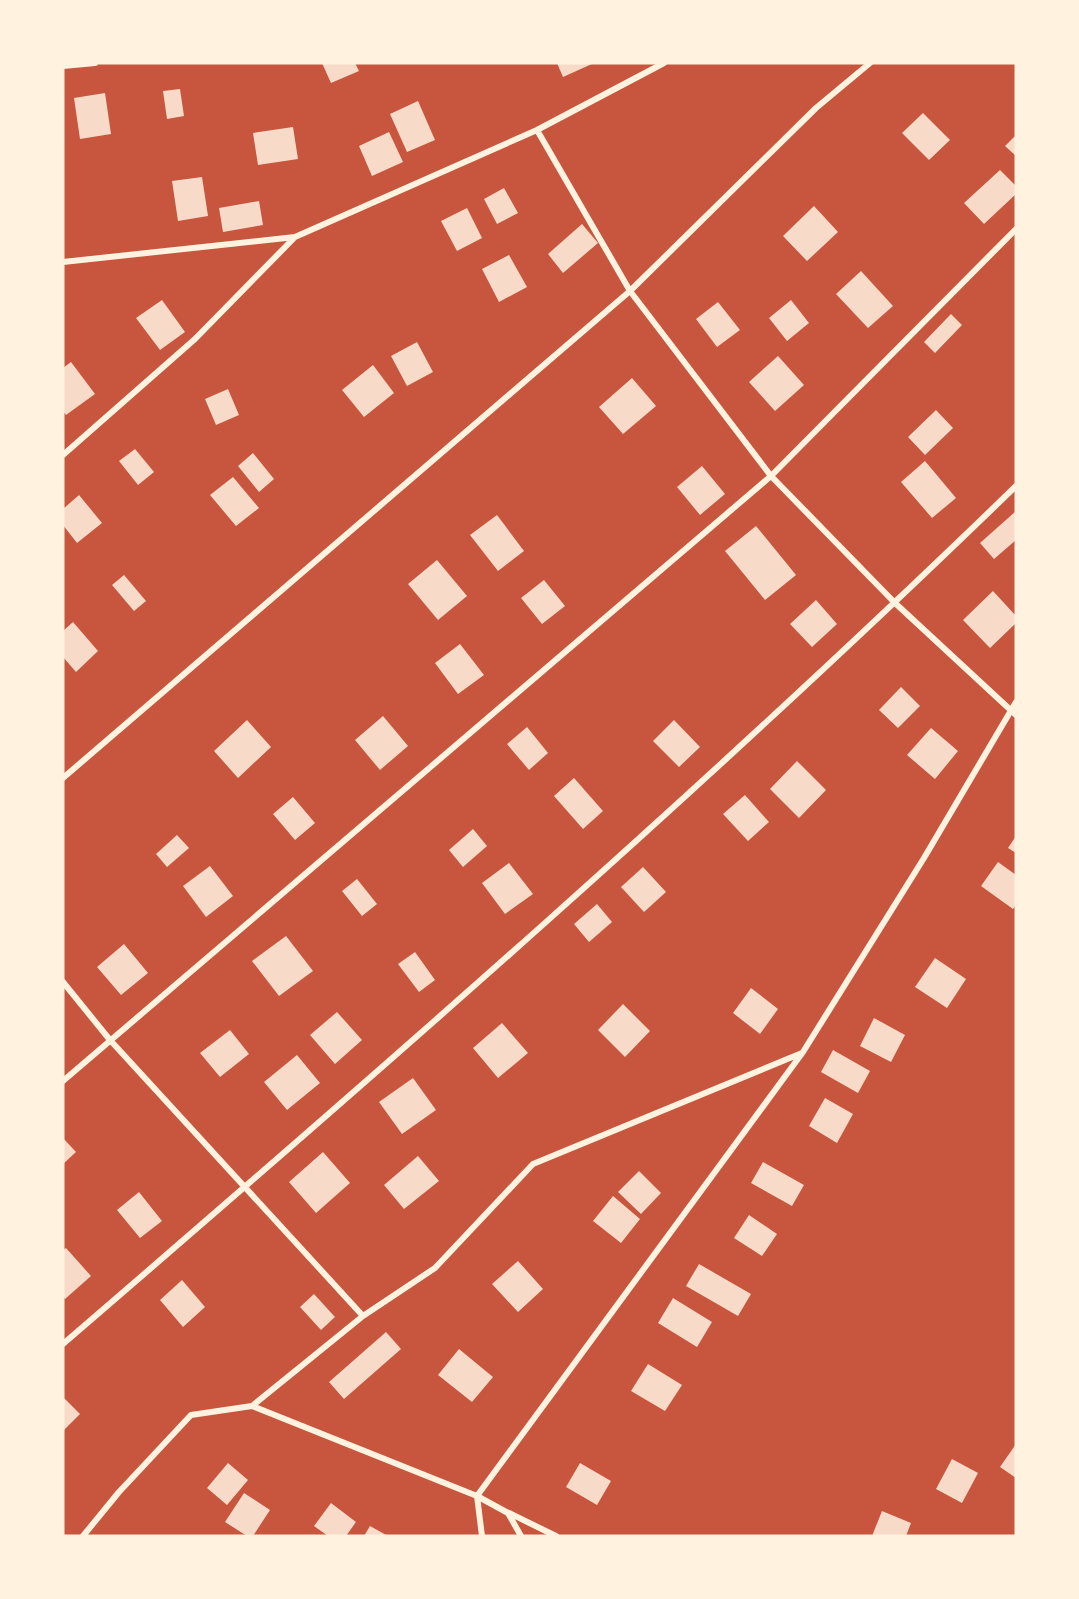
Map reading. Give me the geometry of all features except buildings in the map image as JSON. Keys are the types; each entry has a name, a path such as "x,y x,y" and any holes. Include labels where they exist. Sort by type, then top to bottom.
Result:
{"street":[{"path":"63,66 95,63"},
{"path":"63,262 296,237 537,130 664,63"},
{"path":"63,778 630,291 816,108 870,63"},
{"path":"537,130 630,291 771,476 895,603 1013,713"},
{"path":"63,1082 771,476 1016,229"},
{"path":"63,455 195,339 296,237"},
{"path":"63,1344 594,881 895,603 1016,486"},
{"path":"482,1536 477,1496 803,1052 1013,713 1016,702"},
{"path":"63,982 110,1040 363,1316"},
{"path":"252,1406 363,1316 435,1268 533,1164 803,1052"},
{"path":"82,1536 118,1491 191,1415 252,1406 477,1496 556,1536"},
{"path":"508,1513 520,1536"}]}
